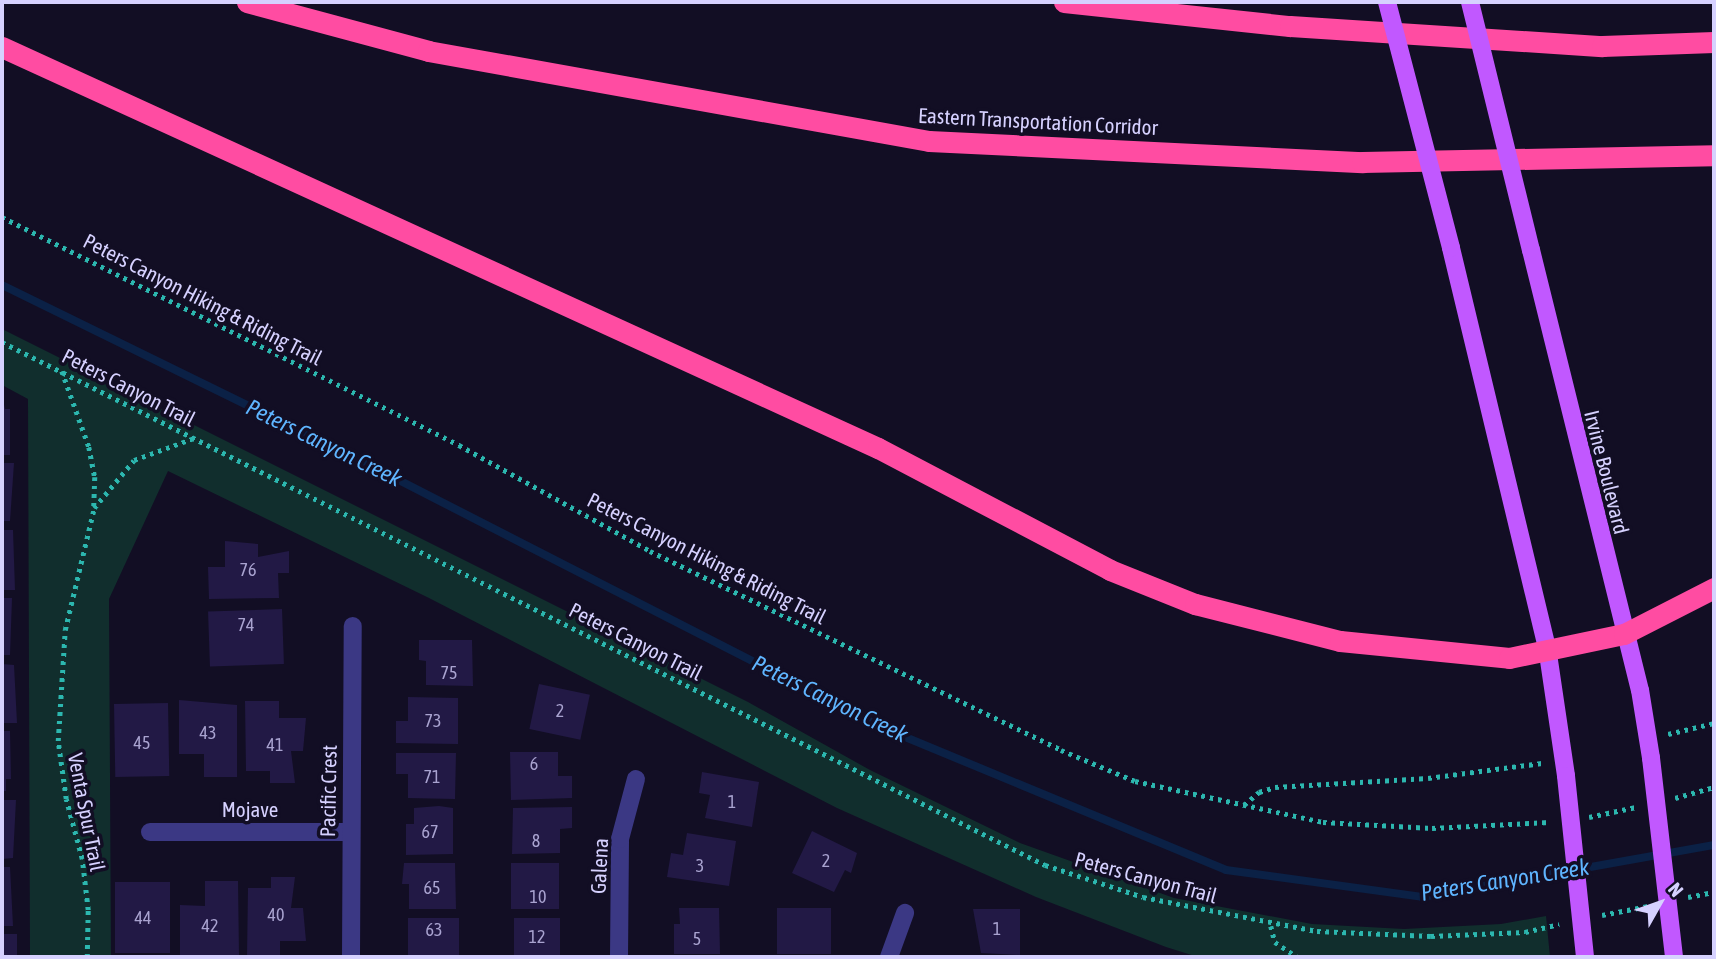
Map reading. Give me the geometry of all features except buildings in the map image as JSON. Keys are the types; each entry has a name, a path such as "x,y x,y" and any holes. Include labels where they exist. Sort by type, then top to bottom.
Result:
{"highway":[{"name":"Eastern Transportation Corridor","path":"247,2 428,51 929,141 1362,162 1714,155"},
{"path":"1064,2 1290,26 1602,46 1714,43"},
{"path":"2,47 878,449 1110,570 1195,604 1340,641 1492,658 1625,634 1714,587"}],"main road":[{"path":"1387,2 1451,248 1547,647 1565,768 1585,957"},
{"name":"Irvine Boulevard","path":"1469,2 1625,634 1651,758 1674,957"}],"street":[{"name":"Pacific Crest","path":"351,957 353,626"},
{"name":"Galena","path":"619,957 620,839 636,779"},
{"name":"Mojave","path":"150,832 350,832"},
{"path":"889,957 905,913"}],"path":[{"name":"Peters Canyon Hiking & Riding Trail","path":"2,217 459,445 650,551 1061,750 1135,781 1323,822 1432,828"},
{"name":"Peters Canyon Trail","path":"2,342 1045,865 1143,897 1271,926 1431,936"},
{"name":"Venta Spur Trail","path":"62,371 89,447 95,478 94,508 65,630 58,683 58,741 66,799 82,859 88,910 87,957"},
{"name":"Venta Spur Trail","path":"94,508 134,460 194,438"},
{"path":"1647,739 1714,723"},
{"path":"1244,805 1259,792 1294,785 1565,768"},
{"path":"1271,926 1275,942 1297,957"}],"green space":[{"path":"2,329 748,702 870,770 1020,843 1174,898 1312,924 1404,929 1501,924 1546,916 1550,957 1198,957 1166,947 1036,897 837,808 429,598 168,471 109,599 111,957 30,957 28,399 2,385"}],"waterway":[{"name":"Peters Canyon Creek","path":"2,285 385,473 881,727 1226,870 1422,897 1714,845"}]}
